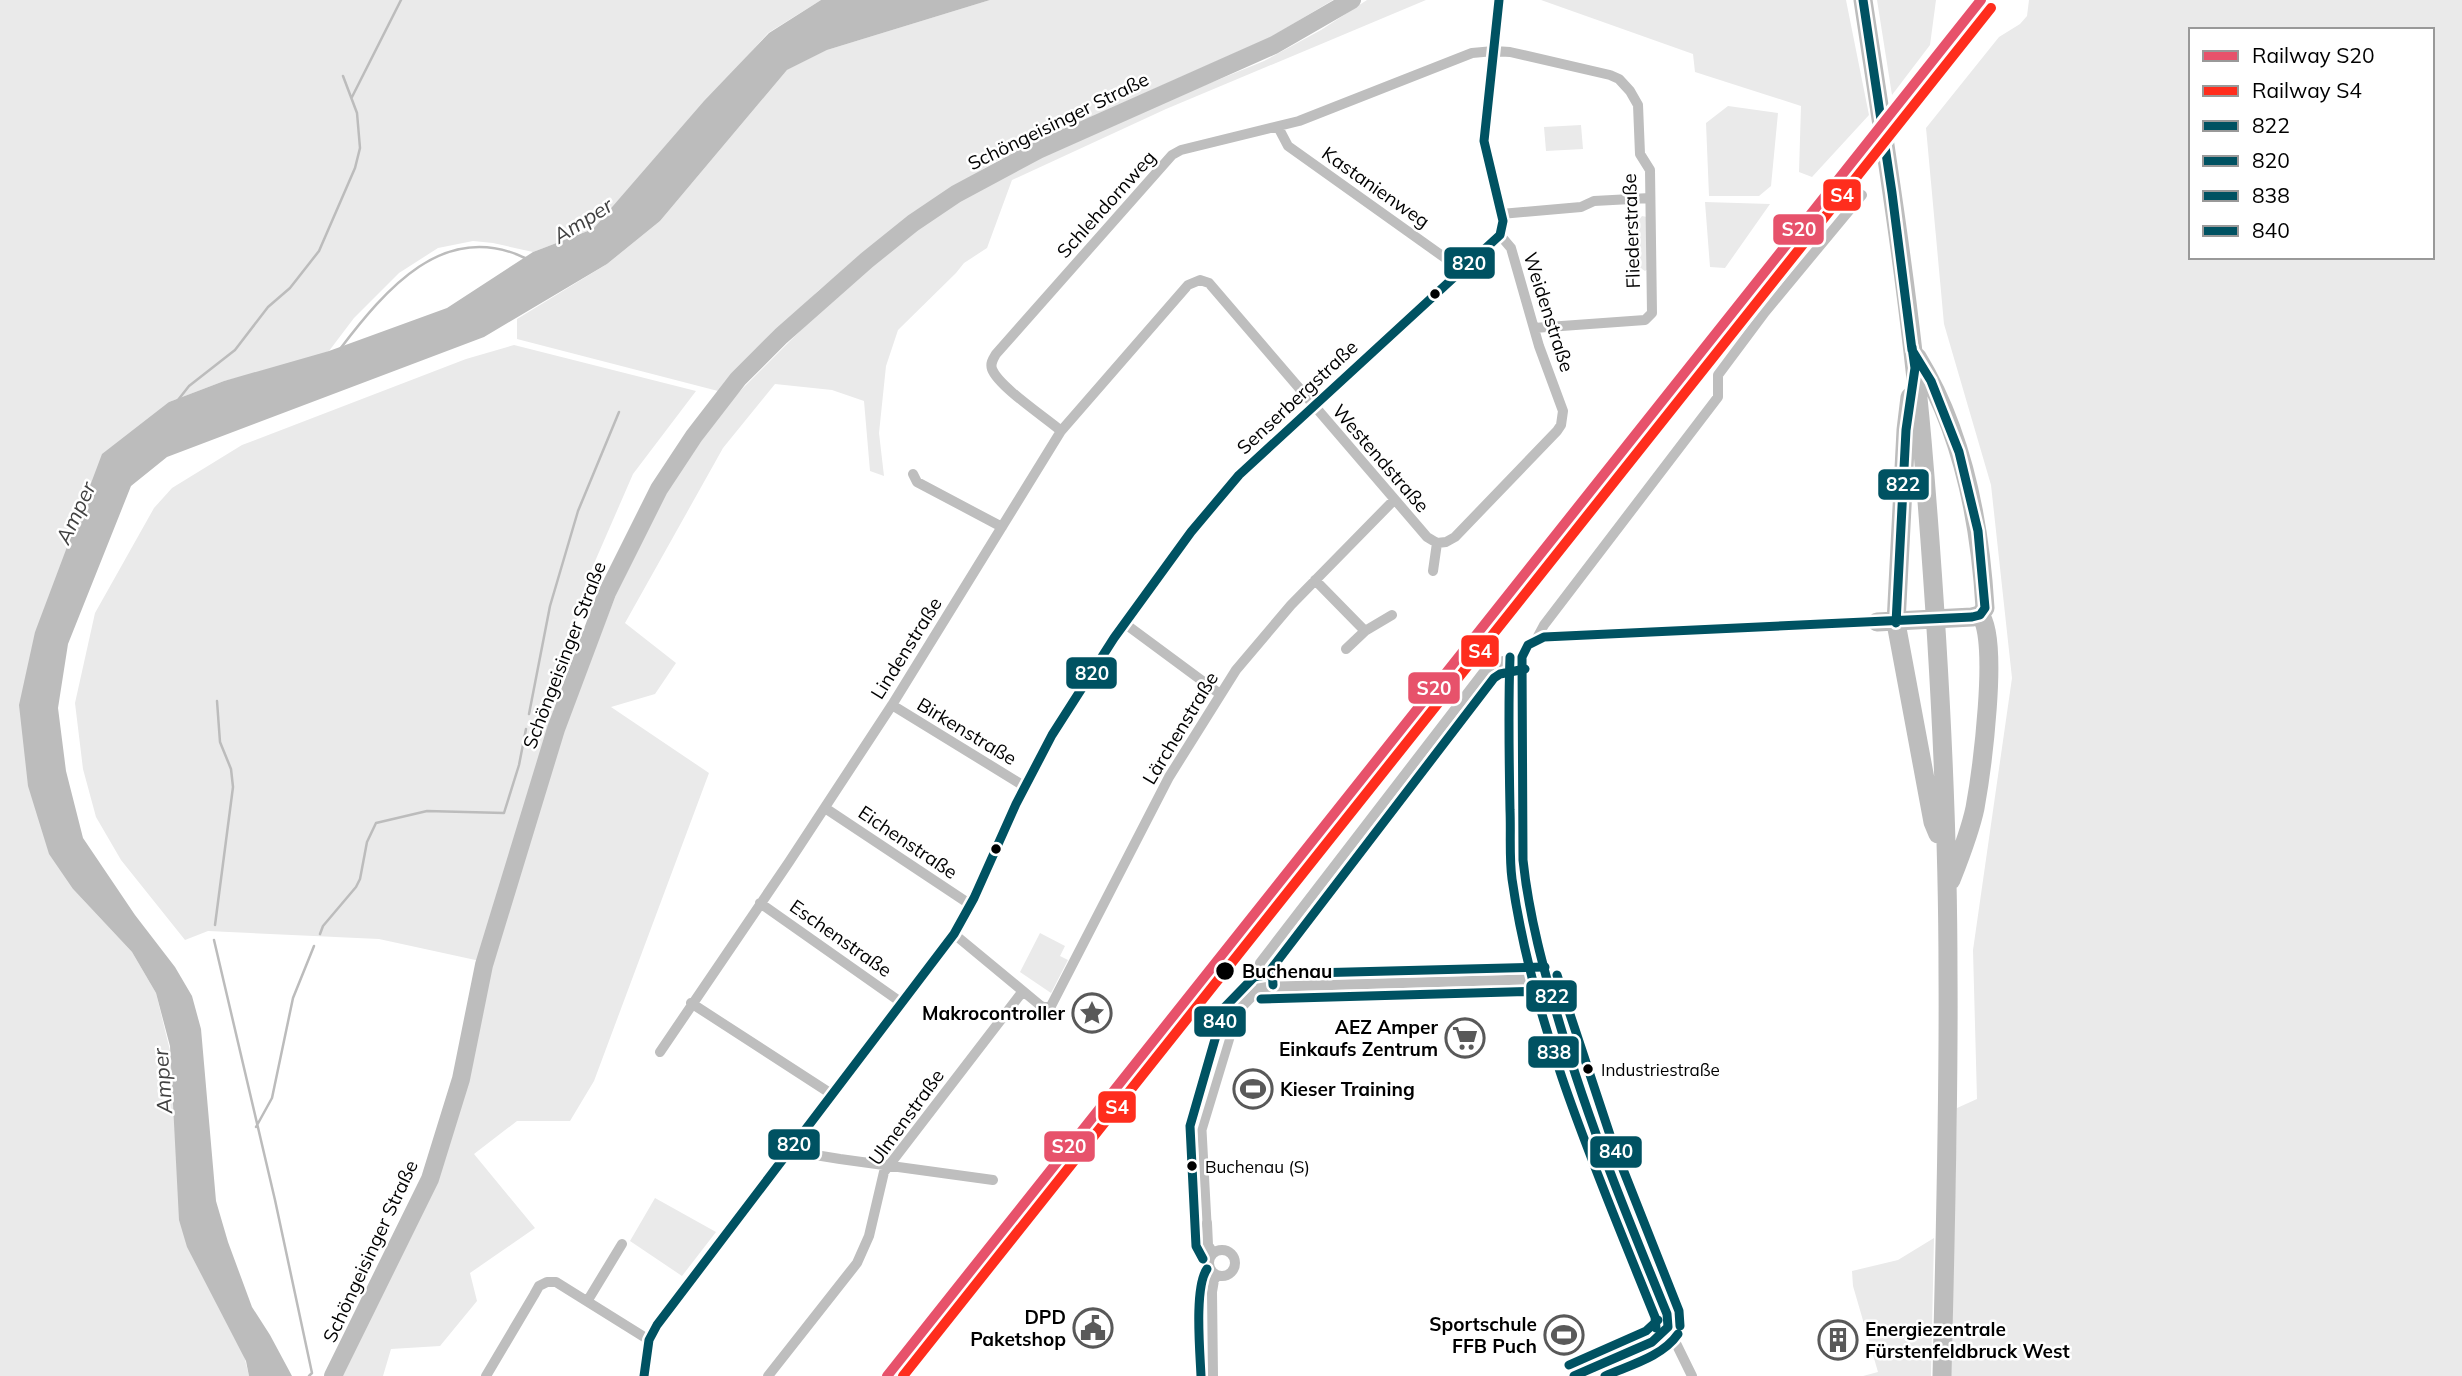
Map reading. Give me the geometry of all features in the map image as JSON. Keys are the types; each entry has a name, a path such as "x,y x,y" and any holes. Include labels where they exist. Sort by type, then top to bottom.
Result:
{"highway":[{"path":"1863,0 1913,359 1935,625 1946,857 1948,973 1942,1376"},
{"path":"1895,622 1980,615 1985,608 1982,563 1970,492 1959,452 1931,381 1913,359"},
{"path":"1913,359 1906,430 1895,622 1933,822 1946,857"},
{"path":"1947,890 1975,810 1989,705 1987,629 1980,615"}],"main road":[{"name":"Schöngeisinger Straße","path":"333,1376 430,1179 461,1079 484,965 556,729 607,593 659,489 694,436 738,379 781,336 876,253 913,223 956,194 1038,150 1274,45 1352,0"}],"street":[{"name":"Weidenstraße","path":"1437,543 1455,537 1558,431 1563,411 1534,328 1511,247 1500,235 1503,227 1501,214 1483,141 1499,0"},
{"name":"Schlehdornweg","path":"1061,431 997,377 991,366 996,354 1172,155 1184,149 1299,121 1472,53 1494,51"},
{"name":"Fliederstraße","path":"1494,51 1510,52 1610,75 1625,85 1638,105 1640,153 1650,170 1652,313 1645,320 1534,328"},
{"name":"Kastanienweg","path":"1278,127 1288,146 1462,270"},
{"path":"1692,1376 1668,1327 1667,1314 1622,1205 1545,979 1524,876 1520,717 1522,657 1528,645 1537,638 1623,519 1718,397 1718,376 1765,312 1862,195"},
{"path":"1501,214 1581,207 1594,201 1650,198"},
{"name":"Senserbergstraße","path":"644,1376 649,1339 672,1304 954,934 971,905 1024,786 1093,670 1124,623 1217,498 1500,235"},
{"name":"Lindenstraße","path":"660,1052 825,808 1061,431 1188,285 1200,280"},
{"name":"Westendstraße","path":"1200,280 1209,283 1394,500 1427,537 1437,543"},
{"path":"913,474 917,482 1002,527"},
{"name":"Lärchenstraße","path":"1023,991 1046,1008 1055,1003 1169,777 1220,694 1261,638 1394,500"},
{"path":"1433,571 1437,543"},
{"path":"1315,580 1365,631"},
{"path":"1346,649 1365,631 1392,615"},
{"path":"1537,638 1895,622"},
{"path":"1124,623 1220,694"},
{"path":"1261,987 1260,963 1486,669 1495,663 1522,657"},
{"name":"Birkenstraße","path":"891,705 1024,786"},
{"name":"Eichenstraße","path":"825,808 971,905"},
{"name":"Eschenstraße","path":"760,903 902,1003"},
{"path":"954,934 1023,991"},
{"path":"1213,1253 1208,1245 1202,1130 1235,1014 1261,987 1545,979"},
{"name":"Ulmenstraße","path":"768,1376 857,1262 869,1236 884,1172 1023,991"},
{"path":"691,1003 833,1095"},
{"path":"793,1147 803,1153 993,1180"},
{"path":"588,1300 622,1244"},
{"path":"1222,1250 1229,1252 1239,1271 1217,1276 1209,1265 1209,1258 1213,1253 1222,1250"},
{"path":"1213,1376 1212,1292 1217,1276"},
{"path":"486,1376 540,1286 547,1282 556,1282 649,1339"},
{"path":"1574,1376 1660,1338 1668,1327"}],"shaded area":[{"path":"0,0 821,0 768,33 593,229 533,252 473,241 438,248 399,273 354,318 329,351 308,360 224,381 169,402 35,632 73,889 132,952 156,993 249,1376 0,1376"},
{"path":"821,0 990,0 827,50 787,70 660,221 607,264 484,337 167,457 131,486 68,644 58,708 66,771 83,838 135,915 175,967 192,996 201,1029 216,1201 252,1307 292,1376 249,1376 246,1361 187,1247 179,1220 170,1046 156,993 132,952 73,889 49,854 28,786 19,705 35,632 102,454 169,402 224,381 329,351 447,308 533,252 593,229 704,101 769,33"},
{"path":"990,0 1333,0 1271,37 1075,124 993,163 952,188 866,251 818,291 718,391 517,339 517,319 607,264 660,221 787,70 827,50"},
{"path":"1367,0 1426,0 1166,109 1012,180 987,248 964,263 898,330 886,366 879,433 884,476 870,471 864,401 832,390 775,384 723,448 625,623 676,663 655,694 611,707 709,773 594,1081 570,1121 517,1121 474,1154 535,1228 470,1273 477,1301 440,1346 391,1349 383,1376 338,1376 436,1177 489,967 559,740 616,595 667,490 728,403 826,305 916,229 1002,175 1100,128 1264,61 1321,30"},
{"path":"1541,0 1846,0 1869,115 1812,177 1799,172 1801,106 1695,72 1693,54"},
{"path":"1877,0 1936,0 1930,45 1892,95"},
{"path":"2029,0 2462,0 2462,1376 1951,1376 1957,1108 1977,1099 1973,950 2012,678 1991,485 1944,324 1926,128 1999,37 2020,24 2027,16"},
{"path":"1728,106 1778,113 1771,186 1759,196 1709,196 1706,123"},
{"path":"1581,125 1583,149 1546,151 1544,127"},
{"path":"1705,202 1770,204 1725,268 1710,267"},
{"path":"1642,216 1647,217 1648,269 1645,271 1639,267 1639,220"},
{"path":"514,345 696,391 633,474 586,582 548,731 480,961 379,939 208,931 185,940 121,860 96,817 83,769 75,703 95,613 154,508 172,488 242,445 466,359"},
{"path":"1040,933 1065,946 1060,956 1068,960 1051,993 1020,972"},
{"path":"655,1198 716,1232 682,1276 630,1241"},
{"path":"1934,1238 1931,1376 1863,1376 1878,1372 1853,1286 1852,1271 1898,1260"}],"waterway":[{"path":"352,97 401,0"},
{"path":"178,400 189,386 235,350 268,307 290,288 319,251 355,168 360,148 357,113 343,76"},
{"path":"340,349 397,284 419,267 443,254 468,247 496,248 525,258"},
{"path":"529,714 550,606 578,511 619,412"},
{"path":"215,925 233,787 231,769 220,742 217,701"},
{"path":"320,934 323,926 356,887 367,842 376,823 427,811 504,813 519,765 526,729"},
{"path":"214,940 275,1200 312,1373 309,1376"},
{"path":"256,1127 272,1098 293,998 314,946"}],"rail line":[{"name":"S20","path":"887,1376 1981,0"},
{"name":"S4","path":"903,1376 1991,8"}],"transit line":[{"name":"820","path":"644,1376 649,1340 657,1325 954,934 1052,735 1114,638 1191,532 1239,475 1500,235 1503,221 1484,141 1499,0"},
{"name":"822","path":"1668,1327 1667,1314 1583,1099 1554,1005 1533,923 1523,860 1522,657 1528,645 1544,637 1972,617 1980,615 1985,608 1978,531 1959,452 1931,381 1912,350 1863,0"},
{"name":"822","path":"1896,623 1906,430 1915,368 1912,347"},
{"name":"838","path":"1510,657 1511,862 1522,935 1535,991 1570,1102 1655,1317 1656,1328"},
{"name":"838","path":"1273,985 1272,968 1494,678 1500,674 1525,669"},
{"name":"840","path":"1203,1259 1196,1246 1190,1126 1224,1008 1254,977 1272,974 1545,967"},
{"name":"840","path":"1557,975 1613,1144 1679,1311 1680,1326"},
{"name":"838","path":"1261,999 1545,991"},
{"name":"840","path":"1201,1376 1199,1304 1200,1290 1207,1269"},
{"name":"840","path":"1569,1365 1646,1331 1658,1320"},
{"name":"822","path":"1574,1376 1652,1342 1668,1327"},
{"name":"838","path":"1605,1376 1663,1349 1678,1334"}],"place":[{"name":"Buchenau","path":"1225,971"},
{"name":"Makrocontroller","path":"1092,1013"},
{"name":"AEZ Amper Einkaufs Zentrum","path":"1465,1038"},
{"name":"Industriestraße","path":"1588,1069"},
{"name":"Kieser Training","path":"1253,1089"},
{"name":"Buchenau (S)","path":"1192,1166"},
{"name":"DPD Paketshop","path":"1093,1328"},
{"name":"Sportschule FFB Puch","path":"1564,1335"},
{"name":"Energiezentrale Fürstenfeldbruck West","path":"1838,1340"}],"water label":[{"name":"Amper","path":"583,221"},
{"name":"Amper","path":"76,513"},
{"name":"Amper","path":"163,1081"}]}
